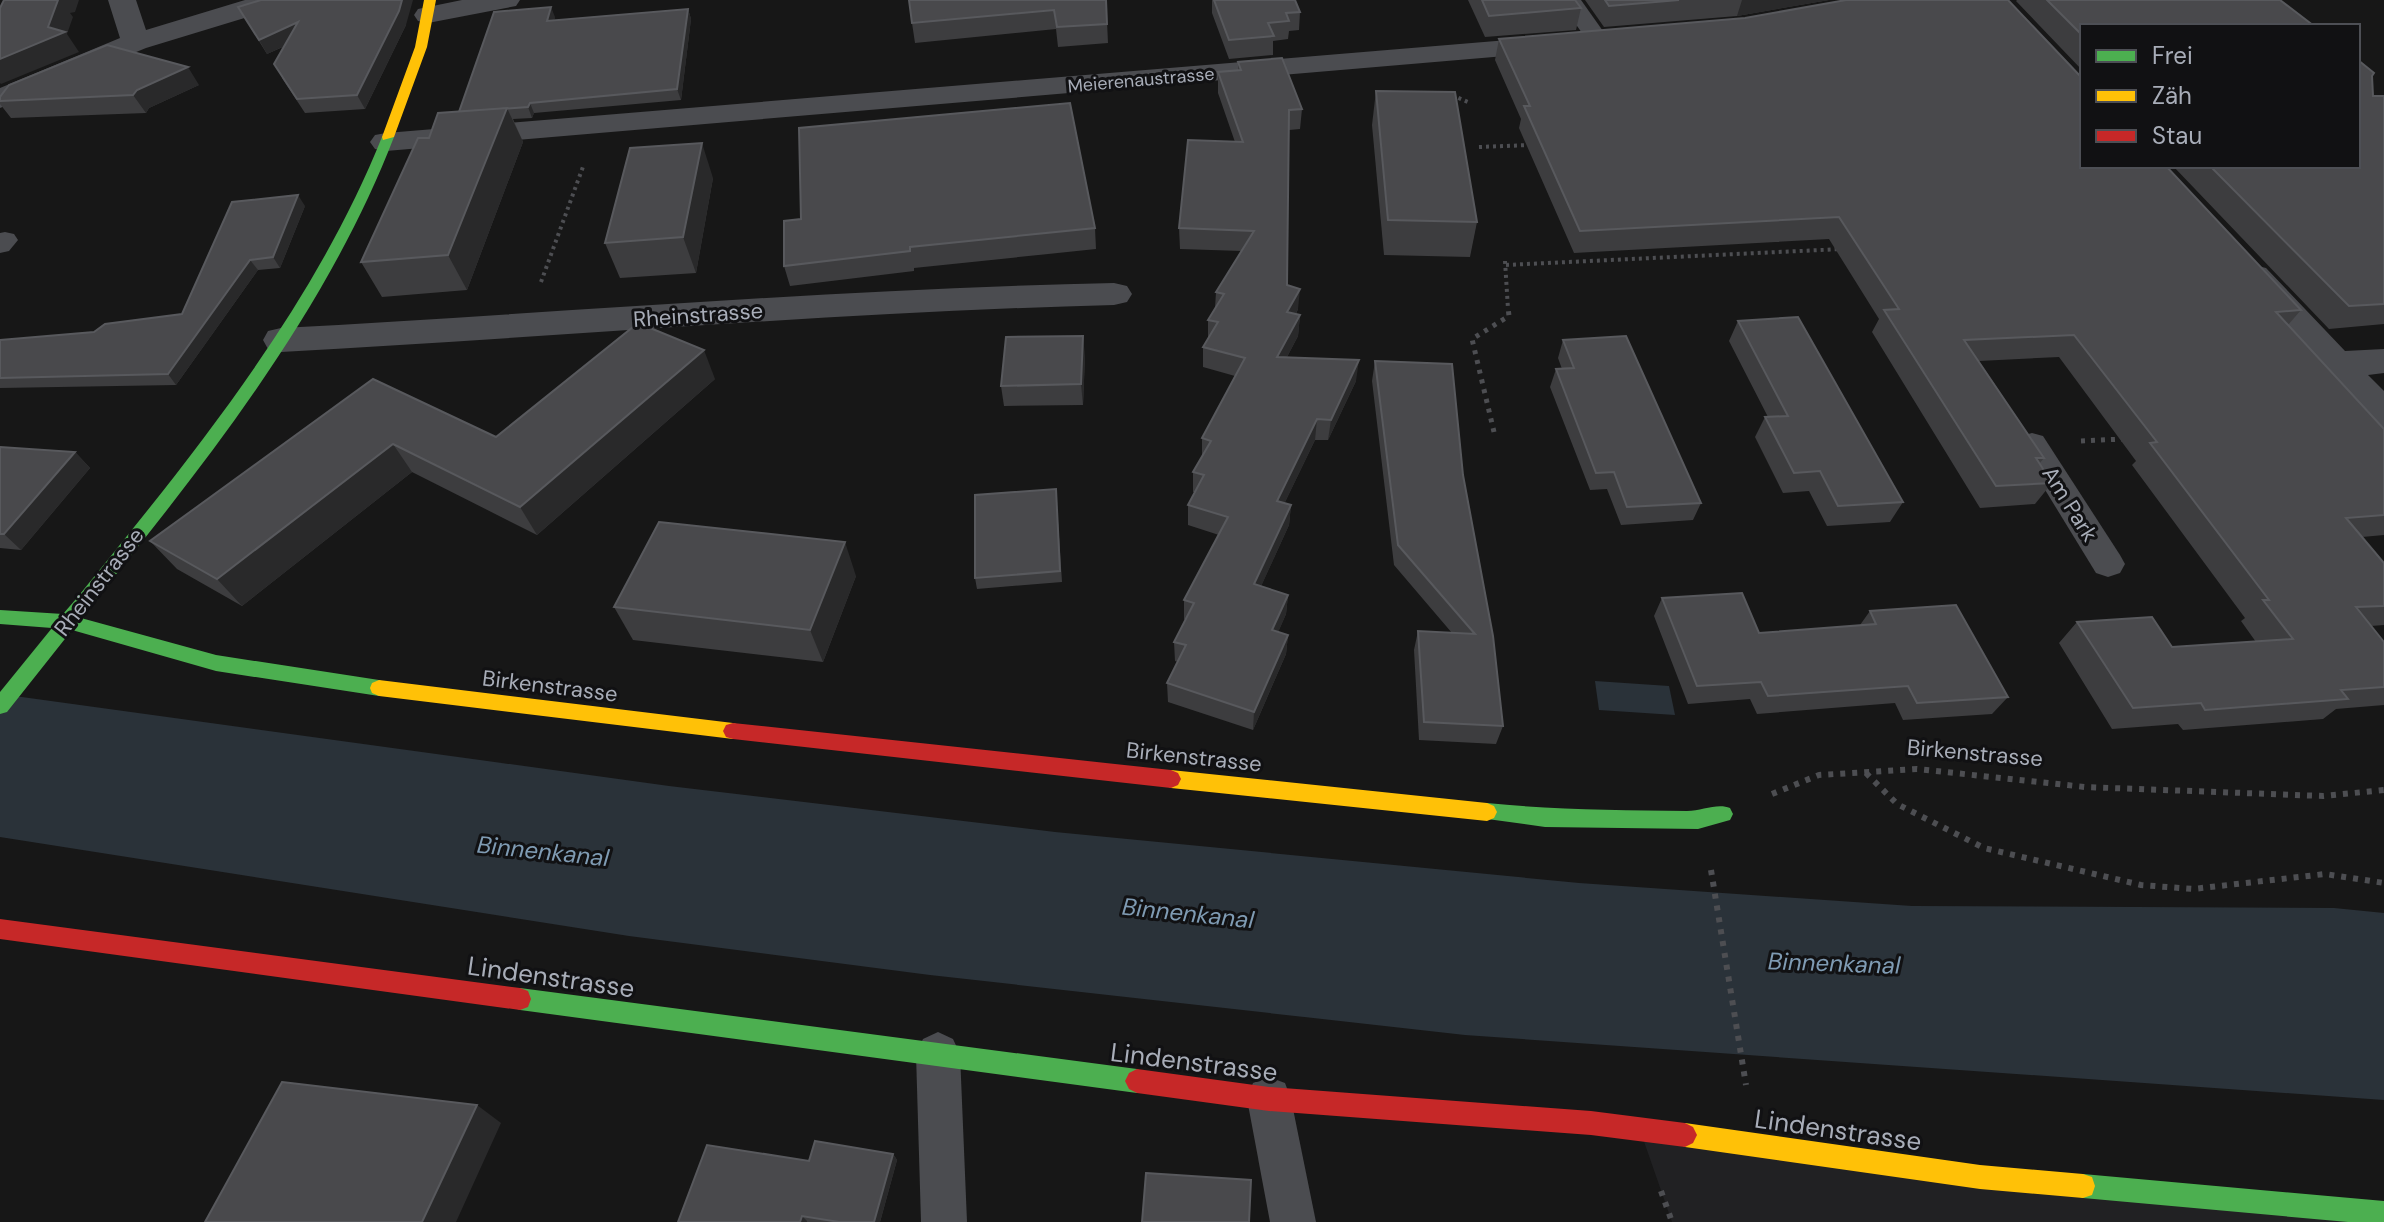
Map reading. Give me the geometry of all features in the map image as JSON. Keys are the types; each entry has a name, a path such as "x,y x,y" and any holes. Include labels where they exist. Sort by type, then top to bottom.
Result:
{"street":[{"path":"122,0 136,42"},
{"path":"0,99 136,42 274,0"},
{"path":"429,7 506,0"},
{"name":"Rheinstrasse","path":"0,706 199,456 281,340 346,229 386,142 421,47 429,7"},
{"name":"Meierenaustrasse","path":"386,142 1630,38"},
{"path":"2235,255 2384,415"},
{"name":"Rheinstrasse","path":"281,340 525,327 937,298 1114,294"},
{"path":"2336,364 2384,361"},
{"name":"Birkenstrasse","path":"0,617 69,622 216,663 420,694 814,741 1545,818 1698,820 1723,814"},
{"name":"Lindenstrasse","path":"0,929 1269,1099 1591,1123 1762,1144 1980,1177 2384,1213"}],"lane":[{"path":"1570,0 1599,41"},
{"name":"Am Park","path":"2032,444 2108,564"},
{"path":"938,1054 944,1222"},
{"path":"1269,1099 1293,1222"}],"path":[{"path":"525,327 598,125"},
{"path":"1479,147 1541,144"},
{"path":"1494,432 1472,339 1509,316 1506,263 1850,248"},
{"path":"2032,444 2124,439"},
{"name":"Birkenstrasse","path":"1723,814 1819,775 1917,769 2085,787 2323,796 2384,790"},
{"path":"1865,772 1897,804 1984,848 2141,885 2193,889 2325,874 2384,883"},
{"path":"1713,873 1746,1086"}],"shaded area":[{"path":"1640,1130 2384,1222 1672,1222"}],"water":[{"path":"1595,681 1669,686 1675,715 1599,710"},
{"name":"Binnenkanal","path":"0,694 669,786 1055,832 1579,883 1912,906 2334,908 2384,913 2384,1100 1465,1035 930,975 629,936 0,837"}],"building":[{"path":"4,0 58,0 48,27 65,32 0,59 0,8"},
{"path":"261,0 402,0 357,95 297,99 274,64 298,22 259,40 238,7"},
{"path":"909,0 1106,0 1107,24 1057,27 1054,10 912,23"},
{"path":"1214,0 1295,0 1300,12 1286,13 1289,21 1268,23 1274,36 1229,40"},
{"path":"1482,0 1575,0 1581,8 1489,16"},
{"path":"1605,0 1679,0 1609,6"},
{"path":"1846,0 2008,0 2080,76 2080,168 2168,168 2301,310 2276,312 2384,429 2384,515 2346,518 2384,563 2384,606 2356,607 2384,642 2384,687 2341,690 2348,699 2205,710 2201,703 2133,708 2077,622 2152,617 2172,647 2293,639 2263,600 2269,600 2150,443 2157,442 2074,335 1964,340 2044,458 2036,458 2052,483 1996,486 1884,310 1899,309 1839,217 1580,231 1524,106 1530,106 1499,39 1745,18"},
{"path":"2047,0 2280,0 2311,24 2080,24 2080,33"},
{"path":"551,7 547,21 688,9 677,89 459,112 494,12"},
{"path":"107,45 188,67 137,90 133,95 0,101 9,85"},
{"path":"1282,58 1302,109 1289,110 1287,285 1300,289 1287,312 1300,315 1277,357 1359,360 1331,420 1317,419 1277,501 1291,505 1254,584 1288,595 1272,630 1288,635 1254,712 1167,683 1186,645 1174,642 1194,603 1184,600 1228,517 1188,505 1204,475 1193,472 1211,441 1202,438 1245,358 1203,347 1218,322 1208,320 1224,294 1216,292 1254,231 1179,228 1188,140 1243,142 1218,72 1241,70 1238,62"},
{"path":"2360,62 2374,73 2373,96 2384,96 2384,304 2349,306 2212,168 2360,168"},
{"path":"1376,91 1455,92 1477,222 1388,220"},
{"path":"1070,103 1095,228 910,247 910,251 784,266 784,221 801,219 799,128"},
{"path":"507,108 448,255 361,262 418,138 429,138 438,113"},
{"path":"702,143 683,237 605,243 630,148"},
{"path":"298,195 273,257 250,260 168,374 0,378 0,340 94,332 105,324 182,314 232,202"},
{"path":"1798,317 1903,502 1838,506 1820,471 1794,473 1765,417 1788,416 1738,321"},
{"path":"638,323 704,350 520,507 393,444 217,579 150,541 373,379 496,437"},
{"path":"1083,336 1081,384 1001,386 1006,337"},
{"path":"1626,336 1701,503 1627,507 1614,472 1596,473 1556,369 1574,368 1563,340"},
{"path":"1375,361 1452,364 1463,475 1493,636 1503,726 1424,722 1418,631 1475,634 1398,545"},
{"path":"0,447 75,452 4,534 0,534"},
{"path":"1056,489 1060,571 975,578 975,495"},
{"path":"659,522 845,542 810,630 614,607"},
{"path":"1742,593 1759,633 1876,624 1870,611 1956,605 2008,697 1917,703 1908,686 1768,696 1761,682 1697,686 1662,598"},
{"path":"282,1082 477,1105 422,1222 205,1222"},
{"path":"815,1141 893,1154 874,1222 839,1222 802,1216 800,1222 678,1222 707,1145 809,1161"},
{"path":"1146,1173 1251,1180 1249,1222 1142,1222"}],"traffic: fast":[{"path":"0,706 165,500 244,394 335,248 364,193 388,137"},
{"path":"0,617 69,622 216,663 379,688"},
{"path":"1487,812 1545,818 1698,820 1723,814"},
{"path":"520,999 1137,1081"},
{"path":"2083,1186 2384,1213"}],"traffic: slow":[{"path":"388,137 421,47 430,0"},
{"path":"379,688 733,731"},
{"path":"1171,779 1487,812"},
{"path":"1685,1135 1980,1177 2083,1186"}],"traffic: jam":[{"path":"733,731 1171,779"},
{"path":"0,929 520,999"},
{"path":"1137,1081 1269,1099 1591,1123 1685,1135"}]}
